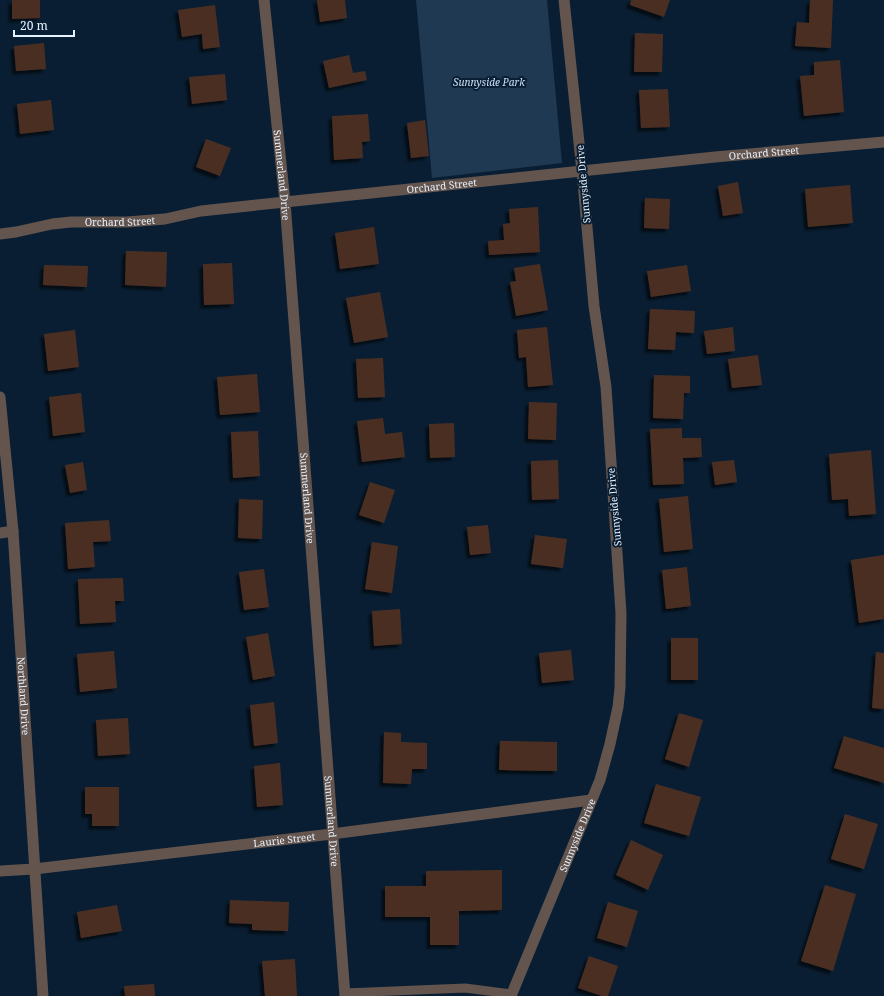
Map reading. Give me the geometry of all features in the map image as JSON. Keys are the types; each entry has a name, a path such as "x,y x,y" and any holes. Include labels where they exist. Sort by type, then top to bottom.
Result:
{"street":[{"name":"Summerland Drive","path":"264,0 285,202 345,995"},
{"name":"Sunnyside Drive","path":"512,995 600,780 610,744 618,707 620,688 621,614 606,387 594,306 582,171 564,0"},
{"name":"Orchard Street","path":"0,234 71,222 127,222 165,219 201,211 285,202 715,157 884,142"},
{"name":"Northland Drive","path":"0,397 13,532 43,996"},
{"path":"0,533 13,532"},
{"name":"Laurie Street","path":"0,871 34,869 332,834 591,800"}],"lane":[{"path":"345,995 465,988 512,995"}],"green space":[{"name":"Sunnyside Park","path":"416,0 547,0 562,163 432,178"}],"building":[{"path":"12,0 40,0 40,18 12,19"},
{"path":"317,0 345,0 347,18 320,22"},
{"path":"631,0 670,0 664,17 630,5"},
{"path":"810,0 833,0 831,48 795,46 797,22 809,23"},
{"path":"215,5 220,47 203,49 202,34 182,37 178,10"},
{"path":"635,33 663,34 662,72 634,72"},
{"path":"44,43 46,69 16,71 14,46"},
{"path":"349,55 353,73 365,71 367,80 329,88 323,61"},
{"path":"840,60 844,112 804,116 800,76 814,75 814,62"},
{"path":"225,74 227,100 192,104 189,77"},
{"path":"668,89 670,127 641,128 639,90"},
{"path":"51,100 54,130 20,134 17,104"},
{"path":"368,114 370,141 362,142 363,158 334,160 332,116"},
{"path":"425,120 429,156 411,158 407,123"},
{"path":"206,139 231,148 220,176 196,167"},
{"path":"738,182 743,213 723,216 718,186"},
{"path":"850,185 853,223 808,227 805,189"},
{"path":"645,198 670,199 669,229 644,228"},
{"path":"538,207 540,252 489,255 488,241 504,240 503,224 510,223 509,209"},
{"path":"374,227 379,264 340,269 335,233"},
{"path":"126,251 167,252 166,287 125,285"},
{"path":"232,263 234,304 204,305 203,264"},
{"path":"540,264 548,310 516,316 510,282 516,281 514,268"},
{"path":"44,265 88,266 87,287 43,285"},
{"path":"687,265 691,291 651,297 647,271"},
{"path":"380,292 388,337 354,343 346,298"},
{"path":"650,309 695,311 694,333 676,332 675,350 648,349"},
{"path":"547,327 553,385 528,387 526,357 519,358 517,330"},
{"path":"733,327 735,351 707,354 704,331"},
{"path":"75,330 79,367 48,371 44,334"},
{"path":"758,355 762,385 732,388 728,359"},
{"path":"383,358 385,397 358,398 356,359"},
{"path":"257,374 260,412 220,415 217,377"},
{"path":"654,375 690,376 690,393 684,393 683,419 653,418"},
{"path":"81,393 85,432 53,436 49,397"},
{"path":"529,402 557,403 556,440 528,439"},
{"path":"383,418 385,434 402,432 405,457 362,462 357,421"},
{"path":"454,423 455,457 430,458 429,424"},
{"path":"682,428 682,438 701,438 702,457 683,458 684,484 653,485 650,429"},
{"path":"258,431 260,476 233,478 231,432"},
{"path":"871,450 876,514 849,516 848,499 832,500 829,454"},
{"path":"558,460 559,499 532,500 531,461"},
{"path":"734,460 737,482 715,485 712,462"},
{"path":"83,462 87,490 70,493 65,465"},
{"path":"370,482 395,490 384,523 359,515"},
{"path":"688,496 693,549 664,552 659,499"},
{"path":"239,499 263,500 262,539 238,538"},
{"path":"109,520 111,541 93,542 95,567 68,569 65,523"},
{"path":"488,525 491,553 470,555 467,527"},
{"path":"535,535 567,539 563,568 531,564"},
{"path":"372,542 398,546 392,593 365,589"},
{"path":"884,555 884,619 859,623 851,560"},
{"path":"687,567 691,606 666,609 662,570"},
{"path":"264,569 269,607 244,610 239,572"},
{"path":"123,578 124,601 115,601 116,622 80,624 78,579"},
{"path":"400,609 402,644 374,646 372,611"},
{"path":"268,633 275,676 253,680 246,637"},
{"path":"671,638 698,638 698,680 671,680"},
{"path":"571,650 574,680 542,683 539,653"},
{"path":"114,651 117,688 80,692 77,654"},
{"path":"876,652 884,653 884,709 872,708"},
{"path":"274,702 278,743 254,746 250,705"},
{"path":"679,713 703,720 689,767 665,759"},
{"path":"128,718 130,754 98,756 96,720"},
{"path":"384,732 401,733 401,742 427,743 427,769 412,769 411,784 383,783"},
{"path":"844,736 884,748 884,783 834,768"},
{"path":"500,741 557,742 557,771 499,770"},
{"path":"280,763 283,805 257,807 254,766"},
{"path":"656,784 701,797 689,836 644,823"},
{"path":"85,787 119,787 119,826 92,826 92,814 85,814"},
{"path":"845,814 878,824 864,869 831,859"},
{"path":"631,840 663,855 648,890 616,875"},
{"path":"502,870 502,910 459,911 459,945 430,945 430,917 385,917 385,886 426,886 426,871"},
{"path":"825,885 856,894 833,971 801,961"},
{"path":"230,900 289,902 288,931 252,930 252,924 229,923"},
{"path":"608,902 638,911 627,947 597,938"},
{"path":"117,905 122,931 81,938 77,912"},
{"path":"589,956 618,966 608,996 602,996 578,988"},
{"path":"295,959 297,996 265,996 262,961"},
{"path":"154,984 155,996 125,996 124,986"}]}
